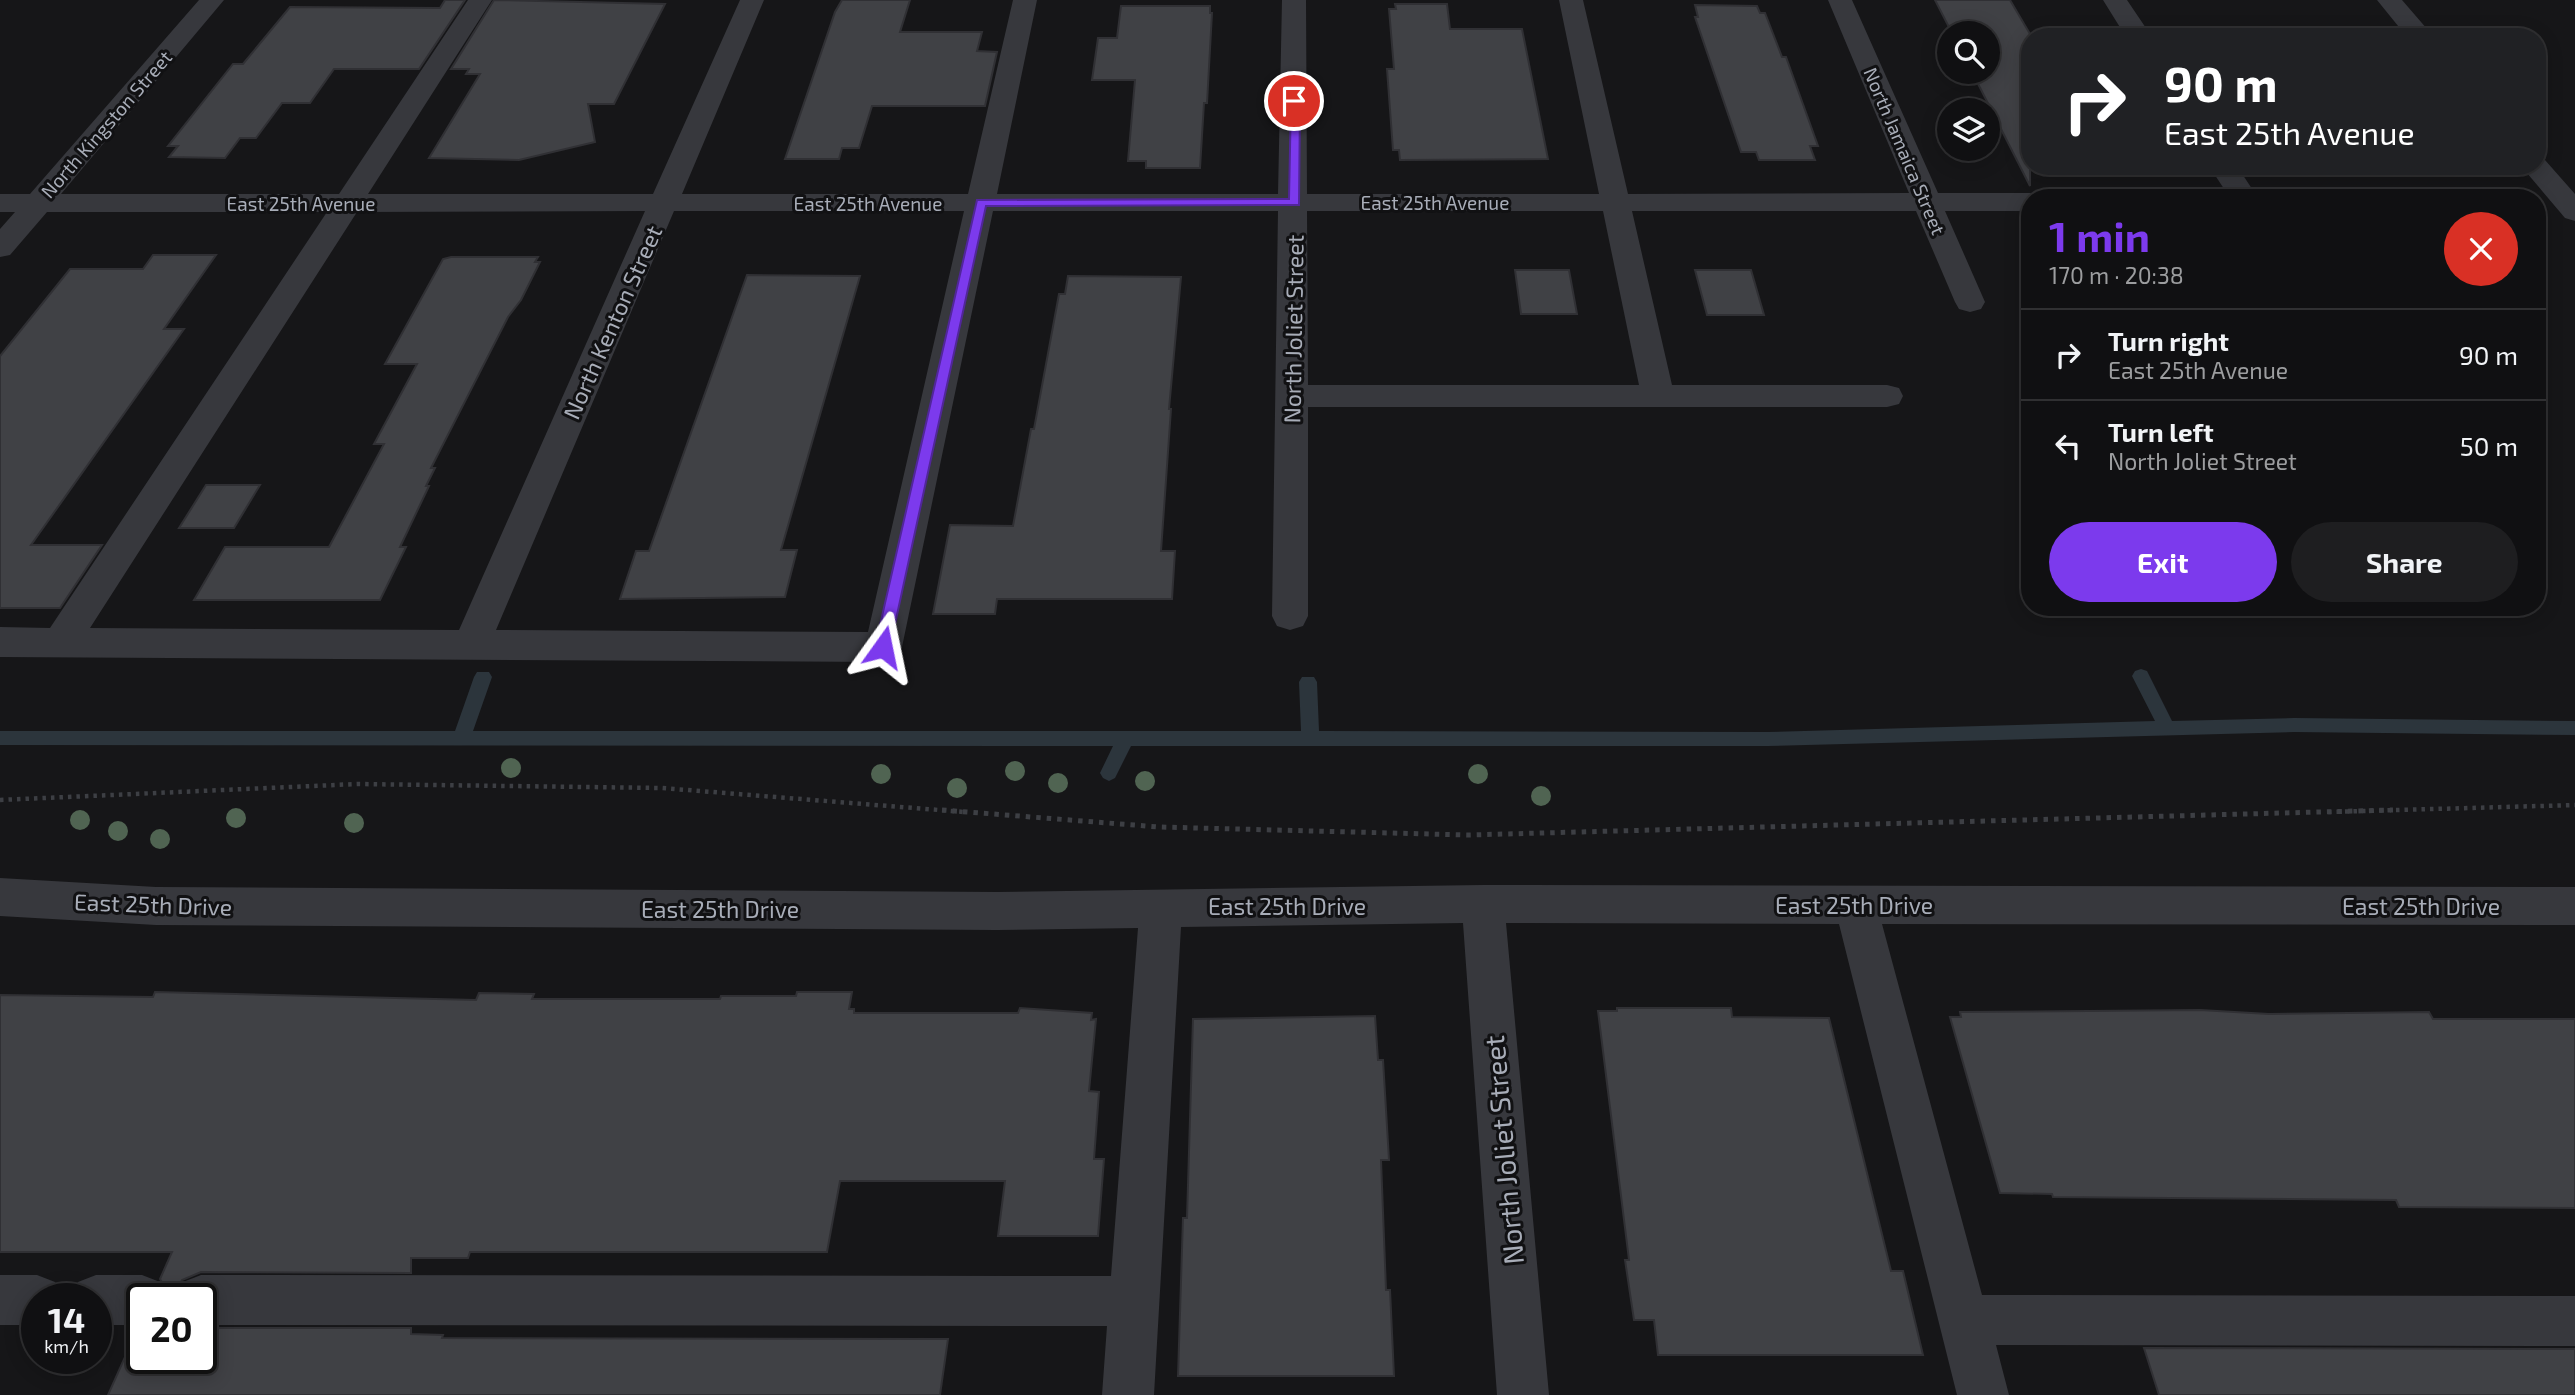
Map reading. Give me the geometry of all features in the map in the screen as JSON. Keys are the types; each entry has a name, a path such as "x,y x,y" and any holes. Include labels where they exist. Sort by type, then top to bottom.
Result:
{"street":[{"name":"North Kingston Street","path":"0,248 212,0"},
{"path":"61,642 480,0"},
{"name":"North Kenton Street","path":"471,644 752,0"},
{"path":"0,642 883,647 1025,0"},
{"name":"North Joliet Street","path":"1290,616 1295,202 1294,0"},
{"path":"1570,0 1658,396"},
{"name":"North Jamaica Street","path":"1840,0 1970,302"},
{"path":"2115,0 2133,28"},
{"path":"2389,0 2413,28"},
{"path":"2542,175 2563,204"},
{"name":"East 25th Avenue","path":"0,203 2021,202"},
{"path":"1292,396 1887,396"},
{"name":"East 25th Drive","path":"0,897 156,906 984,911 1483,904 2575,906"},
{"name":"North Joliet Street","path":"1483,904 1523,1395"},
{"path":"1856,905 1983,1395"},
{"path":"1128,1395 1161,907"},
{"path":"0,1300 21,1300"},
{"path":"217,1300 1133,1301"},
{"path":"1963,1320 2575,1321"}],"path":[{"path":"0,800 357,784 662,788 1159,827 1468,835 2575,805"}],"building":[{"path":"445,0 465,0 419,69 334,69 310,103 282,103 256,138 240,138 225,158 169,157 178,146 168,146 233,64 243,64 290,7 440,8"},
{"path":"494,0 665,4 614,104 588,104 595,142 519,160 429,158 480,74 466,74 469,69 451,69"},
{"path":"842,0 910,0 900,32 982,32 977,51 997,52 985,106 872,106 859,148 842,148 839,159 785,159 835,12"},
{"path":"1935,0 2010,0 2026,28 2021,28 2021,168 2000,127 2000,98 1985,98 1978,84 2000,84 2000,21 1946,21"},
{"path":"1395,4 1447,4 1450,29 1522,29 1548,159 1400,160 1399,150 1393,150 1387,69 1394,69 1389,9 1396,9"},
{"path":"1695,5 1757,6 1760,13 1765,13 1782,57 1786,57 1818,146 1810,146 1815,160 1759,160 1756,152 1741,152 1695,17 1698,17"},
{"path":"1121,6 1210,6 1212,13 1207,103 1204,103 1200,168 1146,168 1146,161 1128,161 1135,80 1092,80 1098,38 1117,38"},
{"path":"2024,175 2030,175 2030,186"},
{"path":"153,255 216,255 164,329 184,329 31,545 102,545 60,608 0,608 0,356 70,269 143,269"},
{"path":"538,257 535,262 540,262 521,300 508,317 431,468 435,468 426,486 429,486 400,547 406,547 380,600 194,600 225,547 329,547 384,444 374,444 417,364 385,364 443,259"},
{"path":"1515,270 1569,270 1577,314 1521,314"},
{"path":"1695,270 1751,270 1764,315 1707,315"},
{"path":"747,275 860,276 781,550 797,550 785,597 620,599 636,551 649,551"},
{"path":"1068,276 1181,277 1169,409 1161,551 1175,551 1172,599 997,599 995,614 933,614 950,525 1013,526 1059,294 1065,294"},
{"path":"206,485 260,485 234,528 179,528"},
{"path":"155,992 476,1000 479,993 534,994 532,999 720,999 721,996 796,996 797,992 852,992 849,1009 854,1009 854,1013 1018,1013 1020,1008 1092,1013 1091,1020 1096,1019 1089,1091 1099,1092 1094,1159 1104,1159 1098,1236 998,1236 1005,1181 840,1181 827,1252 470,1252 468,1258 411,1258 411,1273 201,1272 180,1283 162,1283 160,1279 172,1252 0,1252 0,995 153,997"},
{"path":"1617,1008 1731,1008 1732,1017 1829,1018 1891,1271 1903,1271 1923,1355 1658,1355 1654,1320 1634,1320 1625,1260 1629,1260 1598,1011 1617,1011"},
{"path":"2200,1010 2269,1014 2429,1012 2433,1019 2575,1019 2575,1208 2399,1207 2396,1200 2053,1197 2052,1194 2000,1193 1950,1017 1961,1017 1960,1012"},
{"path":"1375,1016 1378,1060 1383,1060 1389,1160 1381,1160 1386,1290 1390,1290 1394,1376 1178,1376 1183,1218 1187,1218 1193,1019"},
{"path":"217,1328 411,1328 411,1334 443,1335 442,1338 948,1339 940,1395 108,1395 126,1355 126,1374 217,1374"},
{"path":"2144,1348 2575,1349 2575,1395 2159,1395"}],"waterway":[{"path":"2141,676 2167,728"},
{"path":"461,738 483,677"},
{"path":"1308,682 1310,738"},
{"path":"461,738 1767,739 2294,725 2575,728"},
{"path":"0,738 461,738"},
{"path":"1109,773 1126,739"}],"route":[{"path":"883,647 981,203 1295,202 1294,101"}]}
